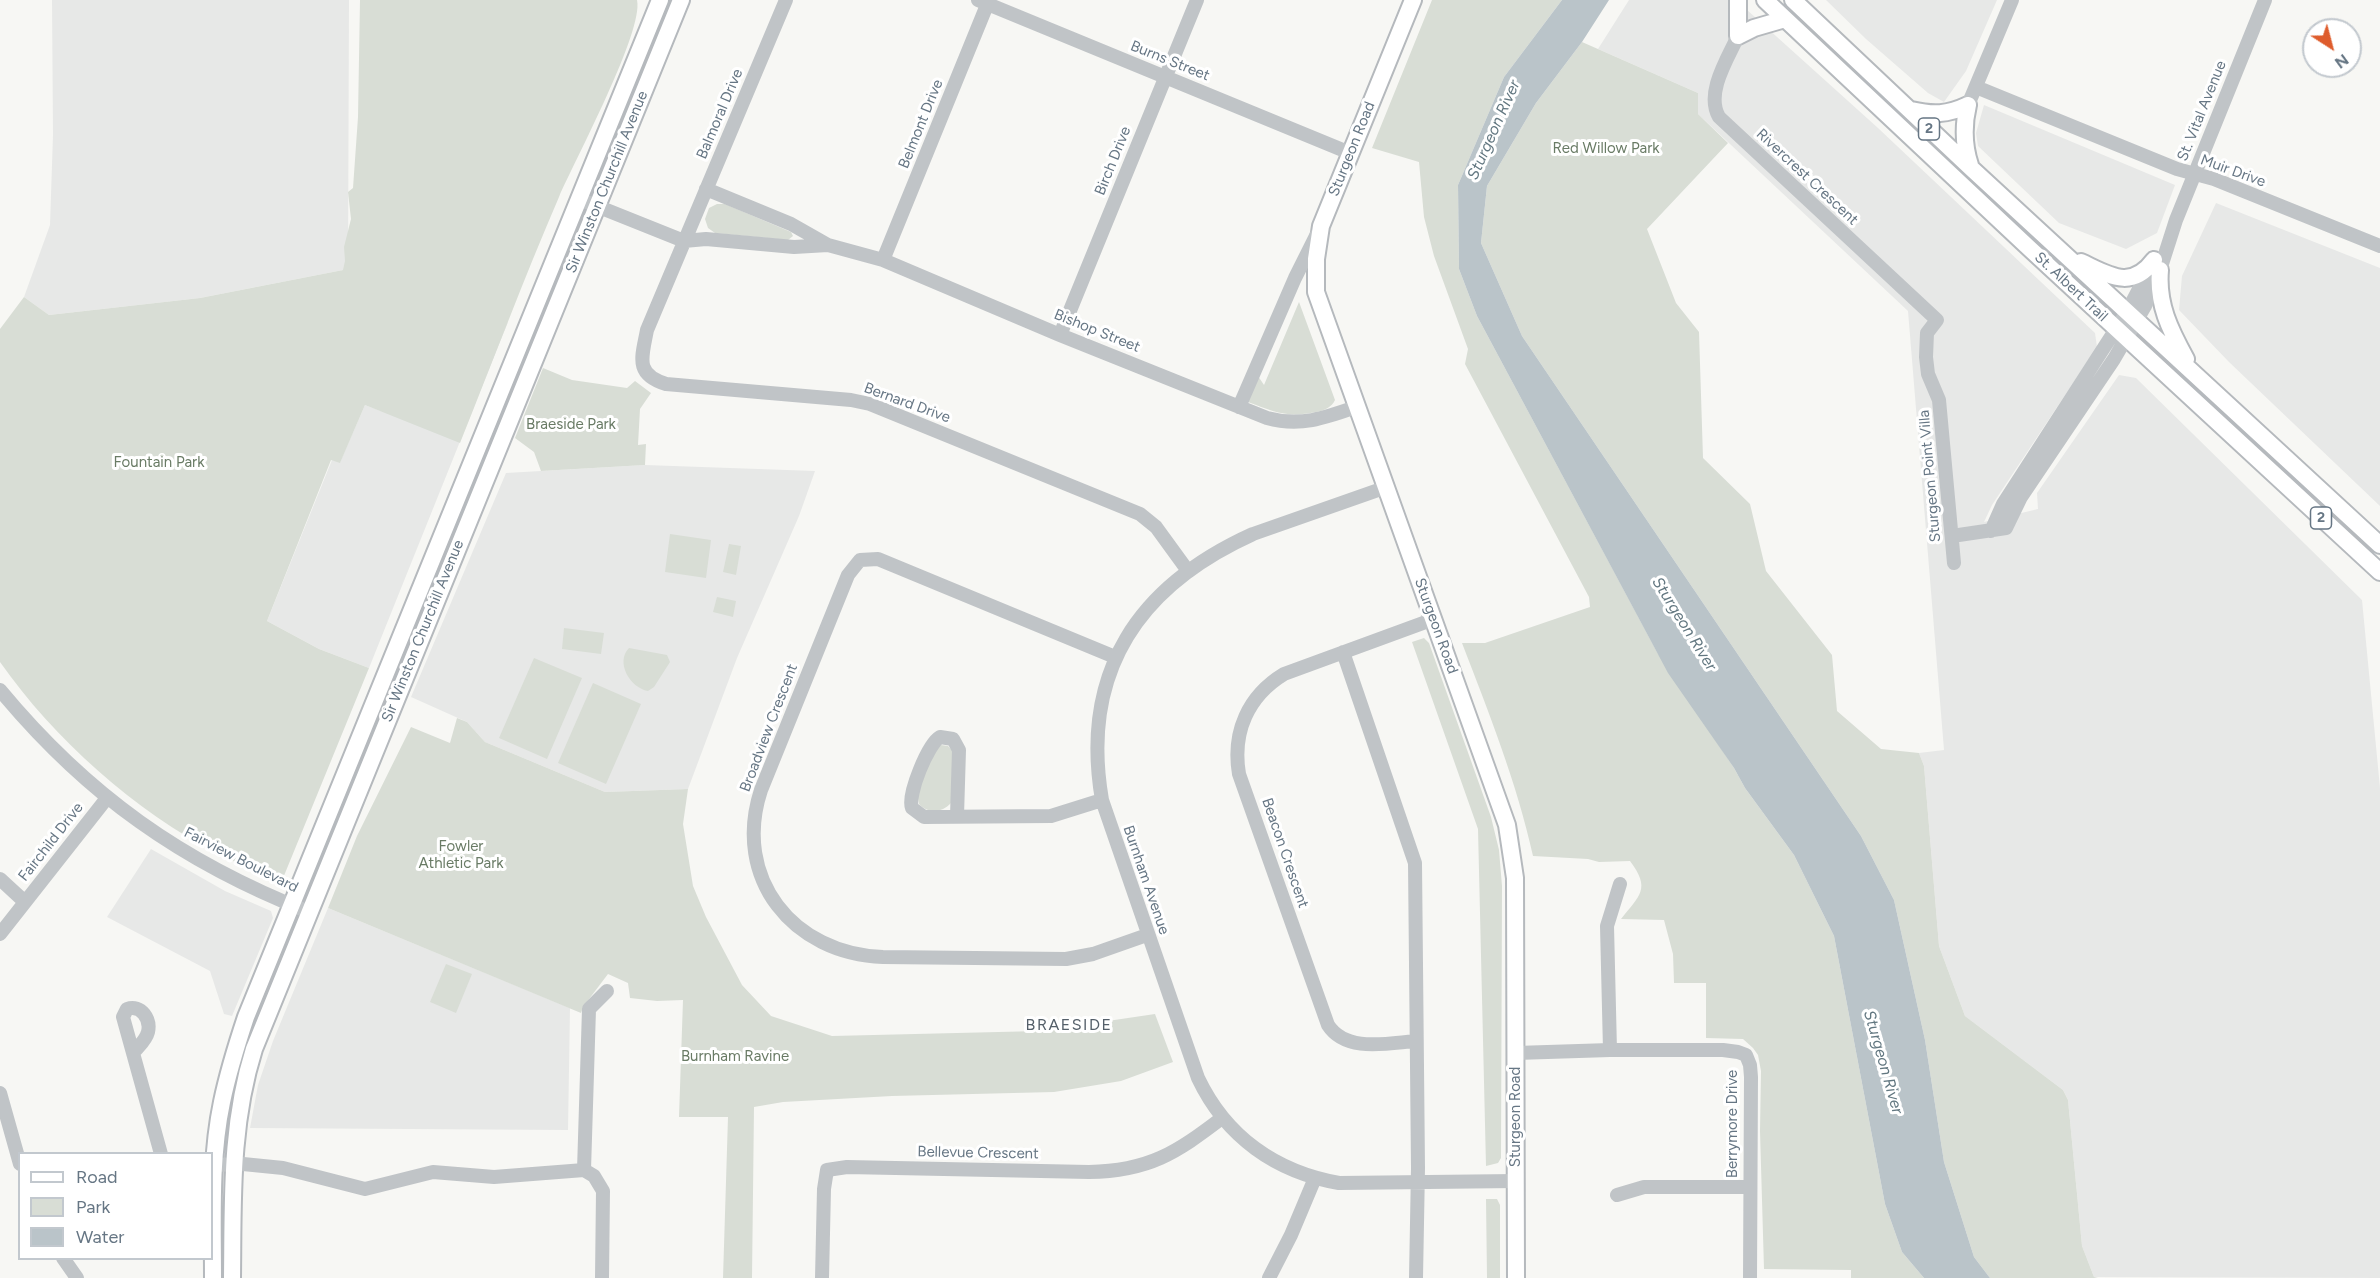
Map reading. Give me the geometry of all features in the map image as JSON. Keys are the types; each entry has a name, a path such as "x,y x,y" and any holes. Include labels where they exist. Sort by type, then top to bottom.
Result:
{"main road":[{"path":"650,0 652,22"},
{"name":"Sir Winston Churchill Avenue","path":"213,1278 213,1166 222,1103 240,1033 660,0"},
{"name":"Sir Winston Churchill Avenue","path":"232,1278 233,1165 240,1106 254,1049 681,0"},
{"name":"Sturgeon Road","path":"1413,0 1322,226 1316,259 1316,292 1384,488 1434,619 1507,825 1515,878 1516,1278"},
{"path":"1738,0 1738,36 1754,28 1785,19"},
{"name":"St. Albert Trail","path":"1765,0 2380,572"},
{"name":"St. Albert Trail","path":"1793,0 1971,168 2380,545"},
{"path":"1909,109 1933,115 1968,105 1964,149 1971,168"},
{"path":"2067,256 2106,275 2119,278 2139,274 2157,265 2164,313 2194,373"}],"street":[{"name":"Balmoral Drive","path":"684,241 786,0"},
{"name":"Birch Drive","path":"1060,335 1197,0"},
{"path":"1968,105 2012,0"},
{"name":"St. Vital Avenue","path":"2121,333 2157,265 2265,0"},
{"name":"Burns Street","path":"985,1 1350,153"},
{"name":"Belmont Drive","path":"883,260 985,1"},
{"name":"Rivercrest Crescent","path":"1738,36 1714,96 1714,108 1719,117 1937,320"},
{"name":"Muir Drive","path":"1976,87 2177,170 2214,179 2380,246"},
{"name":"Bishop Street","path":"706,189 791,224 828,244 883,260 1060,335 1267,418 1295,423 1315,421 1356,407"},
{"name":"Bishop Street","path":"579,199 684,241 706,239 794,247 828,244"},
{"path":"1239,407 1295,278 1322,226"},
{"name":"Bernard Drive","path":"684,241 646,330 642,363 646,373 653,380 666,384 851,400 870,404 1140,514 1156,527 1188,571"},
{"name":"Sturgeon Point Villa","path":"1937,320 1927,333 1926,357 1928,374 1939,400 1954,563"},
{"path":"1991,531 2003,504 2050,432 2121,333"},
{"path":"1952,536 2006,528 2021,497 2064,435 2121,333"},
{"path":"2050,432 2064,435"},
{"name":"Burnham Avenue","path":"1384,488 1253,534 1213,554 1188,571 1146,610 1115,657 1100,708 1097,771 1102,801 1198,1078 1222,1118 1242,1139 1265,1156 1289,1169 1340,1183 1516,1180"},
{"name":"Broadview Crescent","path":"1115,657 878,559 860,560 848,575 761,790 753,825 754,849 766,887 790,921 813,939 854,955 1066,960 1093,954 1147,935"},
{"name":"Beacon Crescent","path":"1416,1041 1356,1043 1343,1039 1332,1030 1239,774 1237,754 1239,733 1246,713 1258,694 1284,674 1434,619"},
{"path":"1343,652 1415,862 1418,1182 1416,1278"},
{"name":"Fairview Boulevard","path":"0,690 55,752 106,798 162,838 194,857 309,912"},
{"path":"957,816 959,750 953,739 940,737 931,746 911,794 910,804 915,812 924,817 1051,816 1102,801"},
{"name":"Fairchild Drive","path":"0,934 106,798"},
{"path":"0,879 25,902"},
{"path":"1610,1050 1607,926 1620,884"},
{"path":"584,1170 588,1009 607,991"},
{"name":"Berrymore Drive","path":"1516,1053 1723,1050 1738,1052 1746,1056 1750,1065 1751,1077 1750,1278"},
{"path":"134,1052 160,1152"},
{"path":"0,1093 18,1157"},
{"name":"Bellevue Crescent","path":"822,1278 824,1189 827,1170 848,1167 1118,1170 1147,1164 1174,1152 1222,1118"},
{"path":"213,1166 283,1168 365,1189 433,1172 494,1177 584,1170 594,1176 603,1191 602,1278"},
{"path":"1269,1278 1291,1235 1315,1178"},
{"name":"Berrymore Drive","path":"1617,1195 1644,1187 1750,1186"},
{"path":"64,1260 77,1278"}],"shaded area":[{"path":"52,0 349,0 348,269 200,298 49,315 24,297 50,225 53,135"},
{"path":"1629,0 1736,0 1878,128 2095,333 2097,347 1992,505 1984,522 2038,509 2037,493 2119,375 2136,378 2362,600 2380,788 2380,1278 2094,1277 2082,1246 2068,1100 2063,1090 1965,1016 1939,946 1924,766 1919,753 1944,750 1908,311 1698,114 1698,93 1598,49"},
{"path":"1826,0 1997,0 1966,71 1944,102 1928,93 1866,39"},
{"path":"1984,105 2175,185 2157,233 2126,249 2059,223 1978,146 1976,133"},
{"path":"2216,203 2380,268 2380,506 2229,362 2179,310 2182,276"},
{"path":"508,322 369,668 319,649 267,621 332,460 340,462 365,405 381,411"},
{"path":"645,465 815,471 799,516 737,658 688,789 605,792 485,742 467,722 411,697 506,473"},
{"path":"151,849 225,891 271,911 273,918 232,1016 224,1014 210,971 107,917"},
{"path":"328,908 570,1008 568,1130 250,1128 258,1085 273,1041"}],"green space":[{"name":"Fountain Park","path":"360,0 637,0 636,16 620,66 546,227 460,443 365,405 340,463 331,460 267,621 319,649 369,668 281,883 187,837 127,795 98,771 45,718 0,662 0,329 24,297 49,315 200,298 343,270 344,247 351,219 348,192 353,188 358,117"},
{"path":"1432,0 1562,0 1504,77 1458,185 1459,269 1477,316 1657,652 1745,788 1794,855 1834,936 1885,1204 1902,1252 1924,1278 1851,1278 1851,1270 1764,1269 1760,1131 1761,1071 1758,1055 1743,1039 1706,1038 1706,983 1674,983 1673,954 1664,920 1621,919 1638,897 1641,885 1640,878 1630,861 1599,862 1588,859 1533,856 1511,775 1462,643 1485,643 1590,607 1589,597 1465,364 1468,349 1434,256 1424,217 1419,162 1372,148"},
{"name":"Red Willow Park","path":"1582,42 1698,93 1698,114 1728,143 1647,229 1676,303 1699,332 1703,458 1750,504 1766,571 1832,655 1837,711 1881,749 1919,753 1924,766 1939,946 1965,1016 2063,1090 2068,1100 2082,1246 2094,1277 2098,1278 1990,1278 1974,1257 1944,1162 1925,1040 1894,900 1861,836 1522,336 1481,243 1487,186 1536,103"},
{"path":"717,204 725,204 791,232 793,236 788,240 715,233 708,228 705,219 709,208"},
{"path":"1299,302 1335,400 1330,407 1322,411 1289,414 1248,402 1258,376 1264,385"},
{"name":"Braeside Park","path":"543,368 572,380 627,388 635,381 651,393 640,409 638,445 646,444 645,465 541,471 534,452 515,438"},
{"path":"670,534 711,540 706,578 665,572"},
{"path":"729,544 741,546 736,575 723,572"},
{"path":"717,597 736,601 733,617 713,612"},
{"path":"564,628 604,633 601,654 562,649"},
{"path":"1424,638 1429,643 1491,817 1499,850 1502,886 1501,1158 1498,1163 1486,1166 1478,829 1412,642"},
{"path":"629,648 667,655 670,662 654,687 648,691 635,685 626,674 624,660"},
{"path":"534,658 582,678 547,759 499,738"},
{"path":"593,683 641,704 606,784 558,763"},
{"path":"457,718 467,722 485,742 605,792 688,789 683,824 693,886 706,917 742,985 771,1016 832,1036 1040,1031 1155,1014 1173,1062 1121,1081 1054,1092 892,1096 783,1102 754,1107 752,1278 723,1278 728,1117 679,1117 683,1000 657,1001 630,998 628,983 608,974 581,1013 328,908 357,836 411,727 450,743"},
{"path":"941,745 948,746 953,751 951,803 943,809 931,811 919,804 917,792 936,748"},
{"path":"446,964 472,974 456,1013 430,1002"},
{"path":"1486,1199 1497,1199 1500,1205 1500,1278 1487,1278"}],"water":[{"name":"Sturgeon River","path":"1562,0 1609,0 1582,42 1536,103 1487,186 1481,243 1522,336 1861,836 1894,900 1925,1040 1944,1162 1974,1257 1990,1278 1924,1278 1902,1252 1885,1204 1834,936 1794,855 1745,788 1734,768 1668,673 1477,316 1459,269 1458,185 1504,77"}],"district":[{"name":"BRAESIDE","path":"1069,1025"}],"park label":[{"name":"Fowler Athletic Park","path":"461,856"},
{"name":"Burnham Ravine","path":"735,1057"}]}
